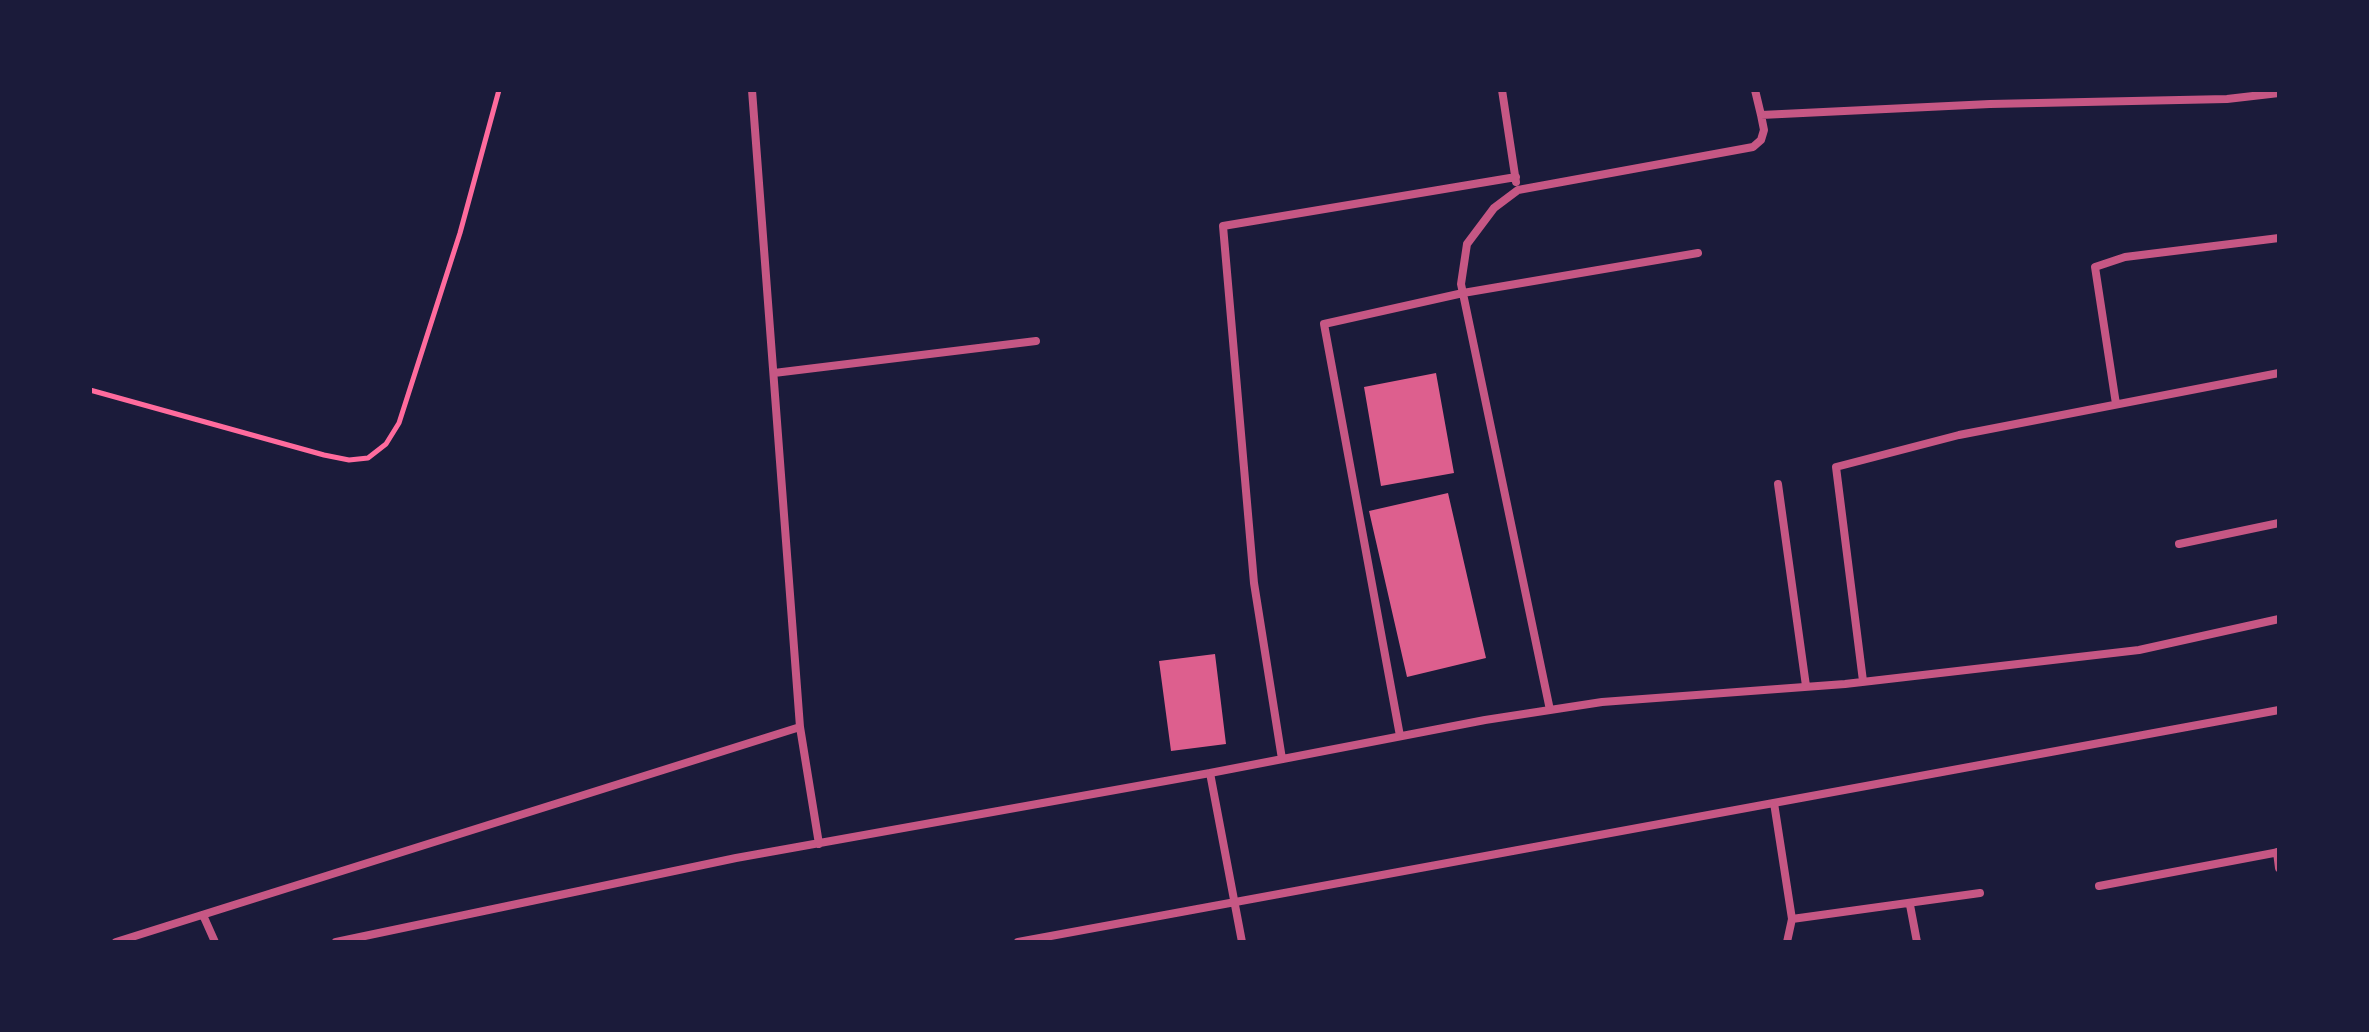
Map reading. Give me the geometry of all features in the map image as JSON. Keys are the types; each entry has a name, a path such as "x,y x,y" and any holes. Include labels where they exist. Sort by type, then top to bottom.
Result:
{"street":[{"path":"752,90 800,727 819,844"},
{"path":"1502,90 1518,190"},
{"path":"1550,710 1463,293 1467,244 1494,208 1518,190 1753,147 1761,140 1764,130 1755,90"},
{"path":"1761,115 2279,93"},
{"path":"1282,759 1254,583 1223,226 1516,177"},
{"path":"2116,404 2095,267 2125,257 2279,238"},
{"path":"1400,736 1324,324 1463,293 1698,253"},
{"path":"774,373 1036,341"},
{"path":"1863,681 1836,467 1959,435 2279,373"},
{"path":"1778,484 1806,686"},
{"path":"2179,544 2279,523"},
{"path":"336,942 819,844 1550,710 1602,702 1863,681 2139,650 2279,619"},
{"path":"1018,942 1233,900 2279,710"},
{"path":"116,942 800,727"},
{"path":"1210,773 1242,942"},
{"path":"1774,803 1792,919 1787,942"},
{"path":"2099,886 2278,852 2279,868"},
{"path":"1792,919 1980,893"},
{"path":"1910,905 1917,942"},
{"path":"203,915 215,942"}],"path":[{"path":"90,390 324,455 349,460 368,458 386,444 399,423 460,233 499,90"}],"building":[{"path":"1436,373 1454,473 1381,486 1364,387"},
{"path":"1448,493 1486,658 1407,677 1369,511"},
{"path":"1215,654 1226,744 1171,751 1159,661"}]}
